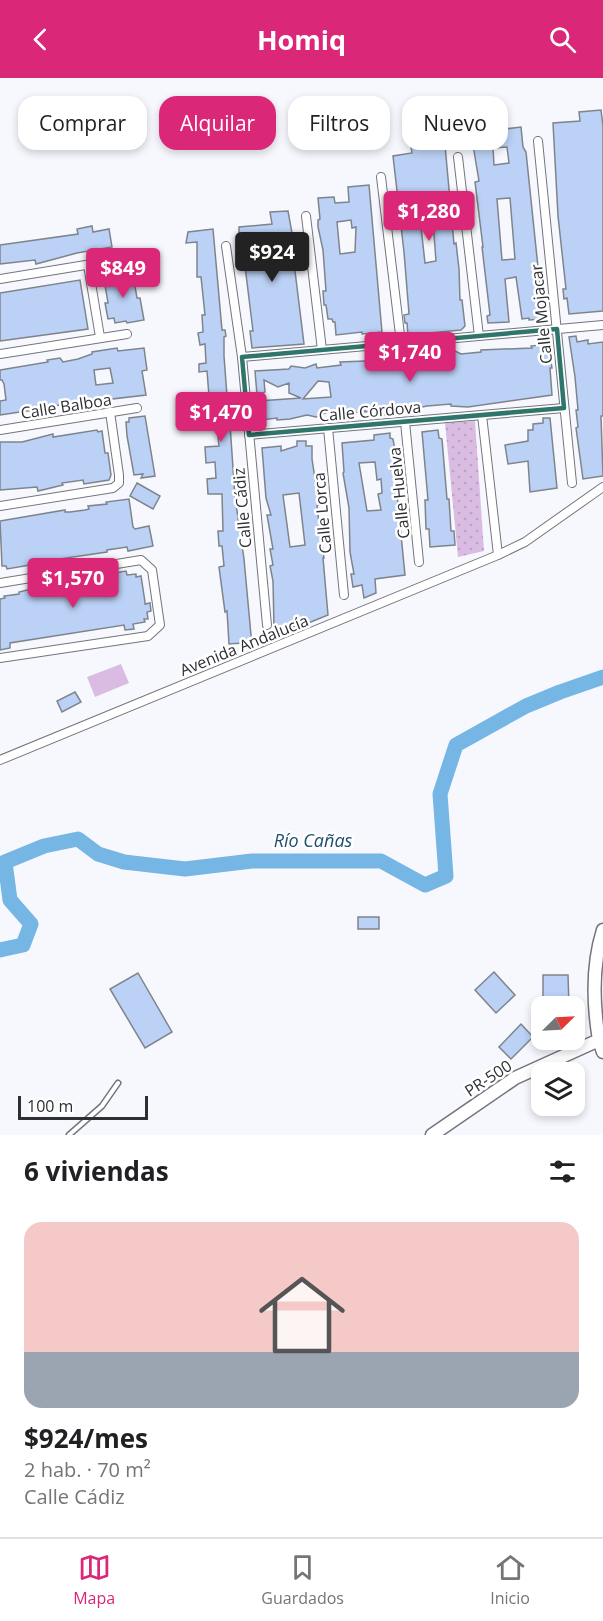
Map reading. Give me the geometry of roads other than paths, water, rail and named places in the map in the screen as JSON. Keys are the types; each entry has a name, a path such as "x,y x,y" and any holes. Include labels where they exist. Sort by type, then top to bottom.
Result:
{"highway":[{"path":"602,1044 595,999 595,971 603,930"},
{"name":"PR-500","path":"432,1135 515,1078 602,1044"}],"street":[{"name":"Calle Mojacar","path":"538,141 572,483"},
{"path":"458,157 479,336"},
{"path":"381,177 401,343"},
{"path":"306,216 322,350"},
{"name":"Calle Cádiz","path":"226,246 242,357 267,625"},
{"path":"0,279 116,260"},
{"path":"88,265 100,337"},
{"path":"242,357 603,325"},
{"path":"0,354 127,334"},
{"name":"Calle Balboa","path":"0,430 137,408"},
{"name":"Calle Córdova","path":"249,435 564,408"},
{"path":"0,506 113,488 118,483 119,475 110,412"},
{"path":"482,416 498,555"},
{"name":"Calle Huelva","path":"405,422 419,562"},
{"name":"Calle Lorca","path":"328,428 344,595"},
{"name":"Avenida Andalucía","path":"0,760 498,555 525,542 603,487"},
{"path":"0,583 141,560 152,570 160,625 148,636 0,658"}],"lane":[{"path":"69,1135 102,1106 118,1083"}],"waterway":[{"name":"Río Cañas","path":"0,950 23,945 31,924 10,900 5,862 44,846 78,839 98,854 124,862 185,869 252,861 381,861 425,885 446,876 440,794 456,745 526,706 603,677"}]}
